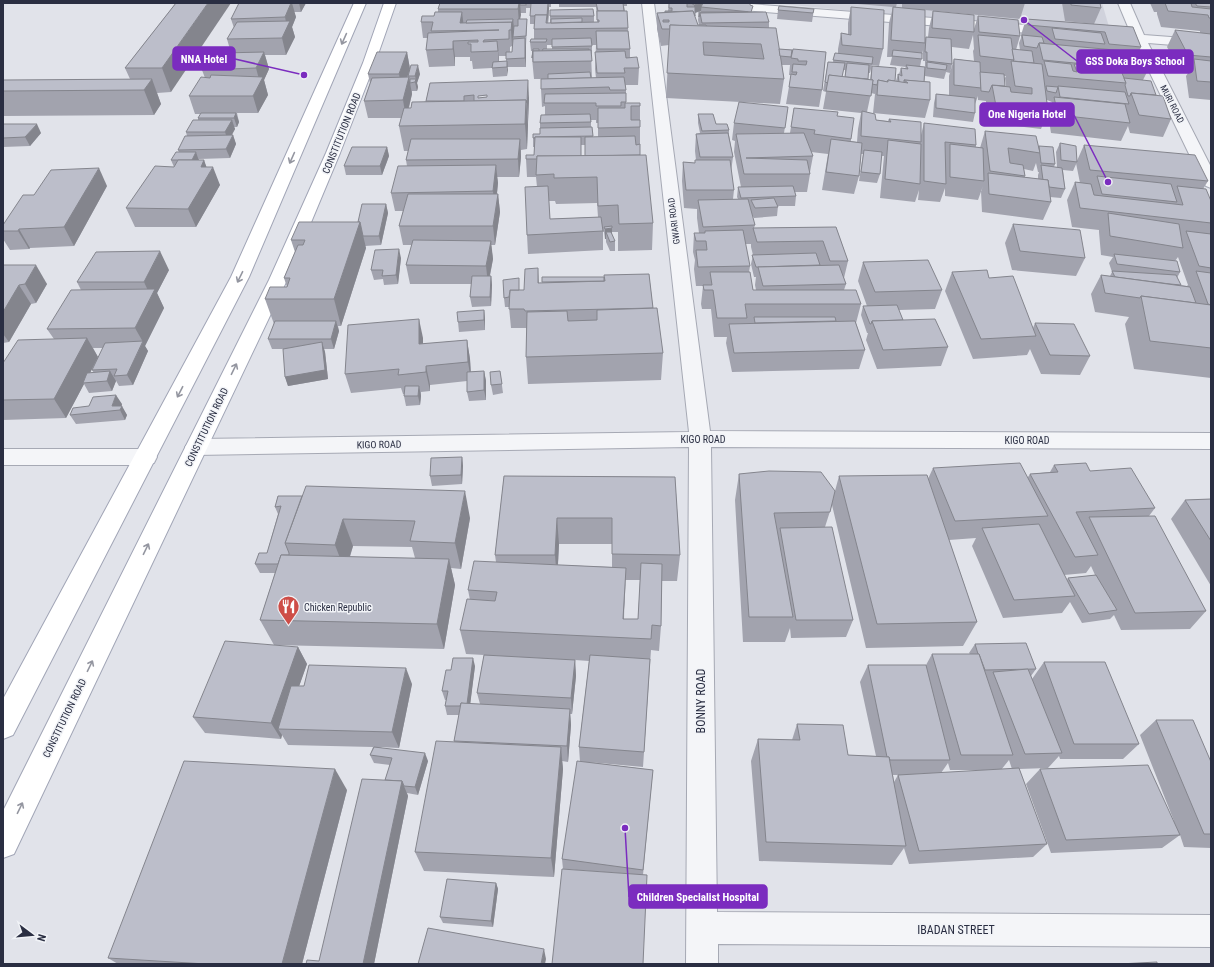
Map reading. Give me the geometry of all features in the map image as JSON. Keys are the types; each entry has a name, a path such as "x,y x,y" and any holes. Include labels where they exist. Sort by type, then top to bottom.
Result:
{"main road":[{"path":"3,726 240,277 360,3"},
{"name":"CONSTITUTION ROAD","path":"3,843 278,280 330,160 369,63 390,3"}],"street":[{"name":"GWARI ROAD","path":"648,3 700,439"},
{"path":"692,3 1066,32"},
{"name":"MURI ROAD","path":"1124,3 1138,38 1201,159 1211,183"},
{"path":"1098,35 1211,44"},
{"name":"KIGO ROAD","path":"196,448 700,439 1211,441"},
{"name":"BONNY ROAD","path":"700,439 702,964"},
{"path":"3,457 146,457"},
{"name":"IBADAN STREET","path":"702,928 1211,930"}],"shaded area":[{"path":"772,3 1102,3 1112,37"}],"building":[{"path":"176,3 208,3 162,68 125,68"},
{"path":"239,3 291,3 285,17 231,19"},
{"path":"440,3 519,3 518,9 438,9"},
{"path":"520,3 526,3 526,5 520,5"},
{"path":"531,3 548,3 547,16 530,16"},
{"path":"596,3 623,3 624,11 598,11"},
{"path":"669,3 687,3 687,7 695,7 695,16 693,11 665,12 672,11 672,8 669,8"},
{"path":"691,3 702,3 694,5"},
{"path":"703,3 750,3 750,5 753,6 751,12 701,7"},
{"path":"1071,3 1100,3 1101,8 1071,5"},
{"path":"1165,3 1191,3 1192,7 1211,9 1211,18 1209,18 1208,15 1168,11"},
{"path":"1195,3 1211,3 1211,7 1197,6"},
{"path":"779,6 814,9 813,13 778,10"},
{"path":"851,7 884,10 883,49 842,45 841,33 851,35"},
{"path":"893,7 925,10 925,43 891,40"},
{"path":"593,9 594,16 550,16 550,10"},
{"path":"597,11 627,11 628,28 534,29 535,15 547,15 546,23 599,22 599,20 597,20"},
{"path":"693,11 698,25 706,25 707,27 670,25 670,29 662,29 657,13","holes":["663,20 669,20 669,22 663,22"]},
{"path":"933,11 974,15 974,32 932,28"},
{"path":"435,12 462,12 460,23 512,22 511,30 509,30 509,39 484,40 483,42 497,41 498,51 471,52 471,44 468,44 468,42 478,42 478,40 453,41 453,49 426,50 428,33 499,30 431,31 433,22 421,22 422,16 434,16"},
{"path":"699,12 748,12 700,13 699,17"},
{"path":"766,12 769,22 702,23 700,13"},
{"path":"978,16 1018,20 1020,36 979,32"},
{"path":"582,18 582,22 551,23 551,19"},
{"path":"513,19 512,25 512,22 466,23 467,20"},
{"path":"518,19 527,19 526,36 513,37 514,26 518,26"},
{"path":"1026,19 1133,27 1141,47 1109,44 1105,32 1028,25"},
{"path":"290,21 282,38 227,39 237,22"},
{"path":"670,25 776,28 784,79 667,73","holes":["703,42 761,44 764,59 704,55"]},
{"path":"1052,28 1101,33 1105,44 1055,39"},
{"path":"1175,30 1211,34 1211,57 1188,55"},
{"path":"596,31 628,31 630,49 597,49"},
{"path":"978,35 1011,38 1014,60 980,56"},
{"path":"1022,35 1042,37 1044,43 1039,43 1037,48 1024,46"},
{"path":"926,37 951,39 952,64 927,61 927,52 925,52"},
{"path":"525,38 525,58 506,59 506,52 512,52 513,39"},
{"path":"591,38 592,46 552,47 552,39"},
{"path":"531,39 547,39 546,42 530,42"},
{"path":"1039,43 1136,52 1137,54 1143,55 1148,70 1043,60"},
{"path":"533,49 539,49 539,51 533,51 532,58"},
{"path":"543,49 589,49 589,50 542,51"},
{"path":"779,49 792,50 791,57 780,56"},
{"path":"793,49 826,52 822,90 789,87 791,74 796,75 797,72 792,72 793,64 806,65 807,61 798,61 798,59 791,58"},
{"path":"1012,49 1032,51 1034,63 1013,61"},
{"path":"591,50 592,61 533,62 533,51"},
{"path":"893,50 922,53 922,59 892,56"},
{"path":"625,51 626,58 637,57 639,68 624,68 625,73 597,73 595,52"},
{"path":"264,52 256,68 202,70 210,57 223,57 224,55 221,55 223,53"},
{"path":"377,52 407,52 399,74 368,74"},
{"path":"835,53 873,57 872,64 833,60"},
{"path":"954,59 980,62 981,88 954,85"},
{"path":"1194,59 1211,61 1211,82 1197,81"},
{"path":"507,61 507,67 492,68 493,62"},
{"path":"1011,61 1042,64 1048,111 996,106 992,85 1010,87 1011,92 1032,94 1032,88 1015,86"},
{"path":"1044,61 1071,64 1073,71 1077,72 1074,64 1120,68 1126,83 1048,76"},
{"path":"828,62 845,63 842,77 829,75 828,83 825,82"},
{"path":"927,62 947,65 946,70 927,68"},
{"path":"847,63 869,65 868,79 845,77"},
{"path":"411,65 418,65 415,76 408,76"},
{"path":"906,65 925,67 924,82 904,80 904,83 899,82 898,74 902,76 901,68 908,69"},
{"path":"872,66 896,68 895,81 888,80 887,82 878,80 877,85 872,84"},
{"path":"590,72 591,78 548,79 548,74"},
{"path":"980,72 1004,74 1005,86 992,85 989,92 981,91"},
{"path":"211,75 263,77 253,96 189,96 201,77 210,78"},
{"path":"829,75 873,80 871,96 826,91"},
{"path":"409,77 403,100 364,101 372,78"},
{"path":"624,77 626,90 610,90 609,87 541,89 541,79"},
{"path":"1124,78 1151,81 1156,95 1131,93 1130,96 1128,96"},
{"path":"152,79 144,90 3,91 3,80"},
{"path":"410,79 416,79 415,82 410,83"},
{"path":"528,80 527,103 526,100 474,101 474,95 464,96 464,101 426,101 430,83","holes":["487,95 487,97 478,98 478,96"]},
{"path":"878,80 908,83 904,80 930,82 930,100 877,95"},
{"path":"1046,86 1058,87 1056,93 1047,91"},
{"path":"1058,86 1125,92 1129,104 1060,97"},
{"path":"626,93 626,102 621,102 621,106 596,106 596,103 544,103 545,94"},
{"path":"1131,93 1163,96 1171,119 1139,115"},
{"path":"936,94 975,98 975,113 936,108"},
{"path":"1054,97 1125,104 1130,123 1058,115"},
{"path":"526,100 525,124 399,126 404,108 411,108 412,102"},
{"path":"739,102 788,107 785,128 734,123"},
{"path":"625,103 640,103 640,106 631,106 631,120 640,120 640,127 598,128 598,108 625,108"},
{"path":"794,108 838,112 837,116 854,118 851,139 814,134 815,130 791,127"},
{"path":"862,111 875,114 876,120 891,122 889,119 921,122 921,142 861,136"},
{"path":"201,113 236,113 234,118 198,118"},
{"path":"590,114 591,122 540,123 541,115"},
{"path":"698,114 713,114 716,124 727,124 729,130 702,131"},
{"path":"193,120 232,120 225,132 186,132"},
{"path":"924,123 975,129 976,145 945,142 946,184 924,181"},
{"path":"3,124 37,124 25,137 3,138"},
{"path":"592,127 593,136 533,138 533,134 540,134 540,128"},
{"path":"985,131 1036,136 1040,153 1008,148 1010,163 1023,165 1025,176 990,171"},
{"path":"728,133 733,157 700,157 696,134"},
{"path":"804,133 813,156 746,158 807,160 810,174 744,174 736,134"},
{"path":"233,135 226,149 178,150 185,136"},
{"path":"635,136 636,145 640,144 640,155 585,156 585,137"},
{"path":"535,137 581,137 581,156 537,156 537,159 526,159 526,155 534,155"},
{"path":"411,139 520,139 518,159 406,160"},
{"path":"831,139 862,143 859,176 826,172"},
{"path":"888,140 921,144 920,184 885,179"},
{"path":"1060,143 1076,146 1077,162 1061,160"},
{"path":"950,144 983,148 984,181 950,177"},
{"path":"1084,145 1195,155 1208,181 1090,170"},
{"path":"1039,146 1053,147 1055,164 1041,163"},
{"path":"352,147 387,147 380,166 344,166"},
{"path":"864,150 882,152 880,174 861,172"},
{"path":"176,152 196,152 192,160 171,160"},
{"path":"646,155 653,223 619,224 618,205 598,206 597,177 554,178 554,174 536,175 537,156"},
{"path":"178,160 204,160 201,167 213,167 188,209 126,208 155,166 174,167"},
{"path":"695,160 730,160 734,190 686,190 683,162 695,163"},
{"path":"496,165 493,191 391,193 398,166"},
{"path":"1041,165 1062,168 1065,189 1049,187 1048,180 1043,180"},
{"path":"99,168 64,227 3,231 3,225 23,195 34,195 51,170"},
{"path":"988,173 1048,180 1051,202 989,194"},
{"path":"1097,176 1171,184 1177,202 1102,194"},
{"path":"1075,182 1091,184 1094,195 1183,205 1177,186 1206,189 1211,201 1211,223 1080,208"},
{"path":"548,186 550,219 601,217 603,231 527,235 525,187"},
{"path":"793,186 796,196 741,198 738,187"},
{"path":"408,194 498,194 493,226 399,226"},
{"path":"774,198 778,207 755,208 751,200"},
{"path":"748,199 755,225 703,227 698,200"},
{"path":"362,204 386,204 379,236 363,236 360,222 358,222"},
{"path":"1108,213 1179,224 1183,248 1110,236"},
{"path":"299,222 360,222 334,299 265,299 270,287 287,287 290,278 284,278 298,245 303,245 305,240 291,240"},
{"path":"1013,224 1080,230 1085,258 1020,251"},
{"path":"612,226 612,228 605,229 604,227"},
{"path":"836,227 848,261 830,261 823,241 757,242 753,228"},
{"path":"743,230 750,266 698,267 696,250 707,250 706,241 696,241 694,233 705,233 705,231"},
{"path":"1186,231 1211,234 1211,268 1199,266"},
{"path":"606,232 611,232 615,241 610,242"},
{"path":"413,240 491,241 486,266 406,265"},
{"path":"399,249 396,275 382,276 383,270 371,270 375,250"},
{"path":"160,251 144,282 77,282 96,252"},
{"path":"816,253 820,265 756,267 752,255"},
{"path":"1114,254 1177,261 1180,272 1117,264"},
{"path":"928,260 942,290 875,292 863,262"},
{"path":"3,265 36,265 25,284 19,285 3,312"},
{"path":"839,265 846,284 763,286 758,267"},
{"path":"538,268 538,283 605,281 604,275 649,274 653,308 525,311 524,309 509,309 510,290 524,290 525,269"},
{"path":"987,270 989,278 1013,276 1036,336 981,339 952,272"},
{"path":"1112,271 1176,275 1181,285 1115,277"},
{"path":"1196,271 1211,273 1211,305 1208,304"},
{"path":"710,272 750,272 753,290 856,290 861,304 745,304 747,318 717,318 713,290 704,290 703,285 712,285"},
{"path":"1101,275 1190,287 1196,303 1105,293"},
{"path":"472,276 491,276 490,297 470,297"},
{"path":"542,277 604,277 604,281 542,282"},
{"path":"519,278 519,290 510,290 509,297 504,298 503,280"},
{"path":"155,289 135,328 47,329 71,290"},
{"path":"1141,296 1211,305 1211,348 1150,341"},
{"path":"897,305 903,320 872,321 871,324 863,306"},
{"path":"657,308 663,353 526,357 527,312 567,311 568,321 597,320 597,310"},
{"path":"484,310 484,320 458,322 457,312"},
{"path":"754,317 835,317 836,321 755,323"},
{"path":"419,319 419,344 467,340 468,362 426,366 426,372 398,375 399,369 345,374 348,325"},
{"path":"935,319 948,347 883,350 872,321"},
{"path":"275,321 336,321 331,339 268,339"},
{"path":"855,321 865,350 734,353 729,324"},
{"path":"1035,323 1074,324 1090,356 1050,355"},
{"path":"87,338 54,399 3,400 3,363 18,340"},
{"path":"143,341 127,375 114,376 117,369 92,370 105,343"},
{"path":"322,342 325,370 285,377 283,349"},
{"path":"110,371 107,381 83,383 87,373"},
{"path":"484,371 484,390 467,392 467,372"},
{"path":"500,371 502,384 491,385 490,372"},
{"path":"405,386 419,386 418,396 404,396"},
{"path":"116,395 112,406 122,406 120,410 70,415 73,408 89,406 93,397"},
{"path":"462,457 461,475 430,476 431,458"},
{"path":"1020,463 1048,516 955,521 933,468"},
{"path":"1086,463 1090,471 1131,468 1155,508 1076,512 1098,555 1075,557 1030,474 1058,472 1054,465"},
{"path":"769,471 821,472 835,491 830,512 774,513 793,617 749,617 739,474"},
{"path":"927,475 977,622 877,624 839,476"},
{"path":"504,476 675,477 680,555 612,554 612,518 557,518 555,555 495,555"},
{"path":"306,486 465,491 455,543 410,541 415,521 343,519 335,545 285,543"},
{"path":"278,496 302,496 285,543 289,555 281,555 278,564 255,564 259,553 267,553 281,506 275,507"},
{"path":"1211,499 1211,541 1185,500"},
{"path":"1155,516 1206,611 1135,613 1089,517"},
{"path":"1039,524 1075,596 1014,600 982,528"},
{"path":"832,527 853,620 796,620 780,528"},
{"path":"281,555 449,559 437,624 260,620"},
{"path":"474,561 626,568 623,619 638,619 641,563 662,564 661,626 652,625 651,639 460,630 467,599 495,601 497,592 468,590"},
{"path":"1096,575 1117,610 1089,614 1068,578"},
{"path":"225,641 298,647 271,723 193,717"},
{"path":"1026,643 1036,669 985,670 975,644"},
{"path":"932,654 979,654 1013,755 961,755"},
{"path":"484,655 575,660 571,698 477,693"},
{"path":"590,655 650,659 644,752 579,747"},
{"path":"453,658 473,658 467,704 461,703 460,706 445,706 448,691 442,691 446,670 451,670"},
{"path":"1044,662 1105,662 1139,744 1074,744"},
{"path":"309,665 406,668 392,732 278,729 291,686 304,686"},
{"path":"868,665 926,665 950,760 890,760 889,757 887,757"},
{"path":"1028,669 1062,753 1025,754 993,672"},
{"path":"461,703 570,709 567,746 454,741"},
{"path":"1156,720 1193,720 1211,762 1211,834 1204,834"},
{"path":"797,724 843,725 848,755 889,757 906,846 766,842 758,739 800,740"},
{"path":"436,741 561,747 551,858 415,852"},
{"path":"374,747 425,753 415,787 404,786 402,781 385,780 392,758 370,755"},
{"path":"184,761 335,769 282,964 206,964 108,958"},
{"path":"577,761 653,770 643,870 562,859"},
{"path":"1148,765 1180,835 1066,840 1040,769"},
{"path":"1019,768 1047,844 919,851 898,775"},
{"path":"362,779 402,781 363,964 306,964 307,960 319,961"},
{"path":"562,869 647,875 643,964 552,964"},
{"path":"447,879 496,883 491,921 440,917"},
{"path":"428,928 544,949 541,964 418,964"},
{"path":"1157,962 1157,964 1119,964"}],"place":[{"name":"GSS Doka Boys School","path":"1024,20"},
{"name":"NNA Hotel","path":"304,75"},
{"name":"One Nigeria Hotel","path":"1108,182"},
{"name":"Chicken Republic","path":"289,626"},
{"name":"Children Specialist Hospital","path":"625,828"}]}
